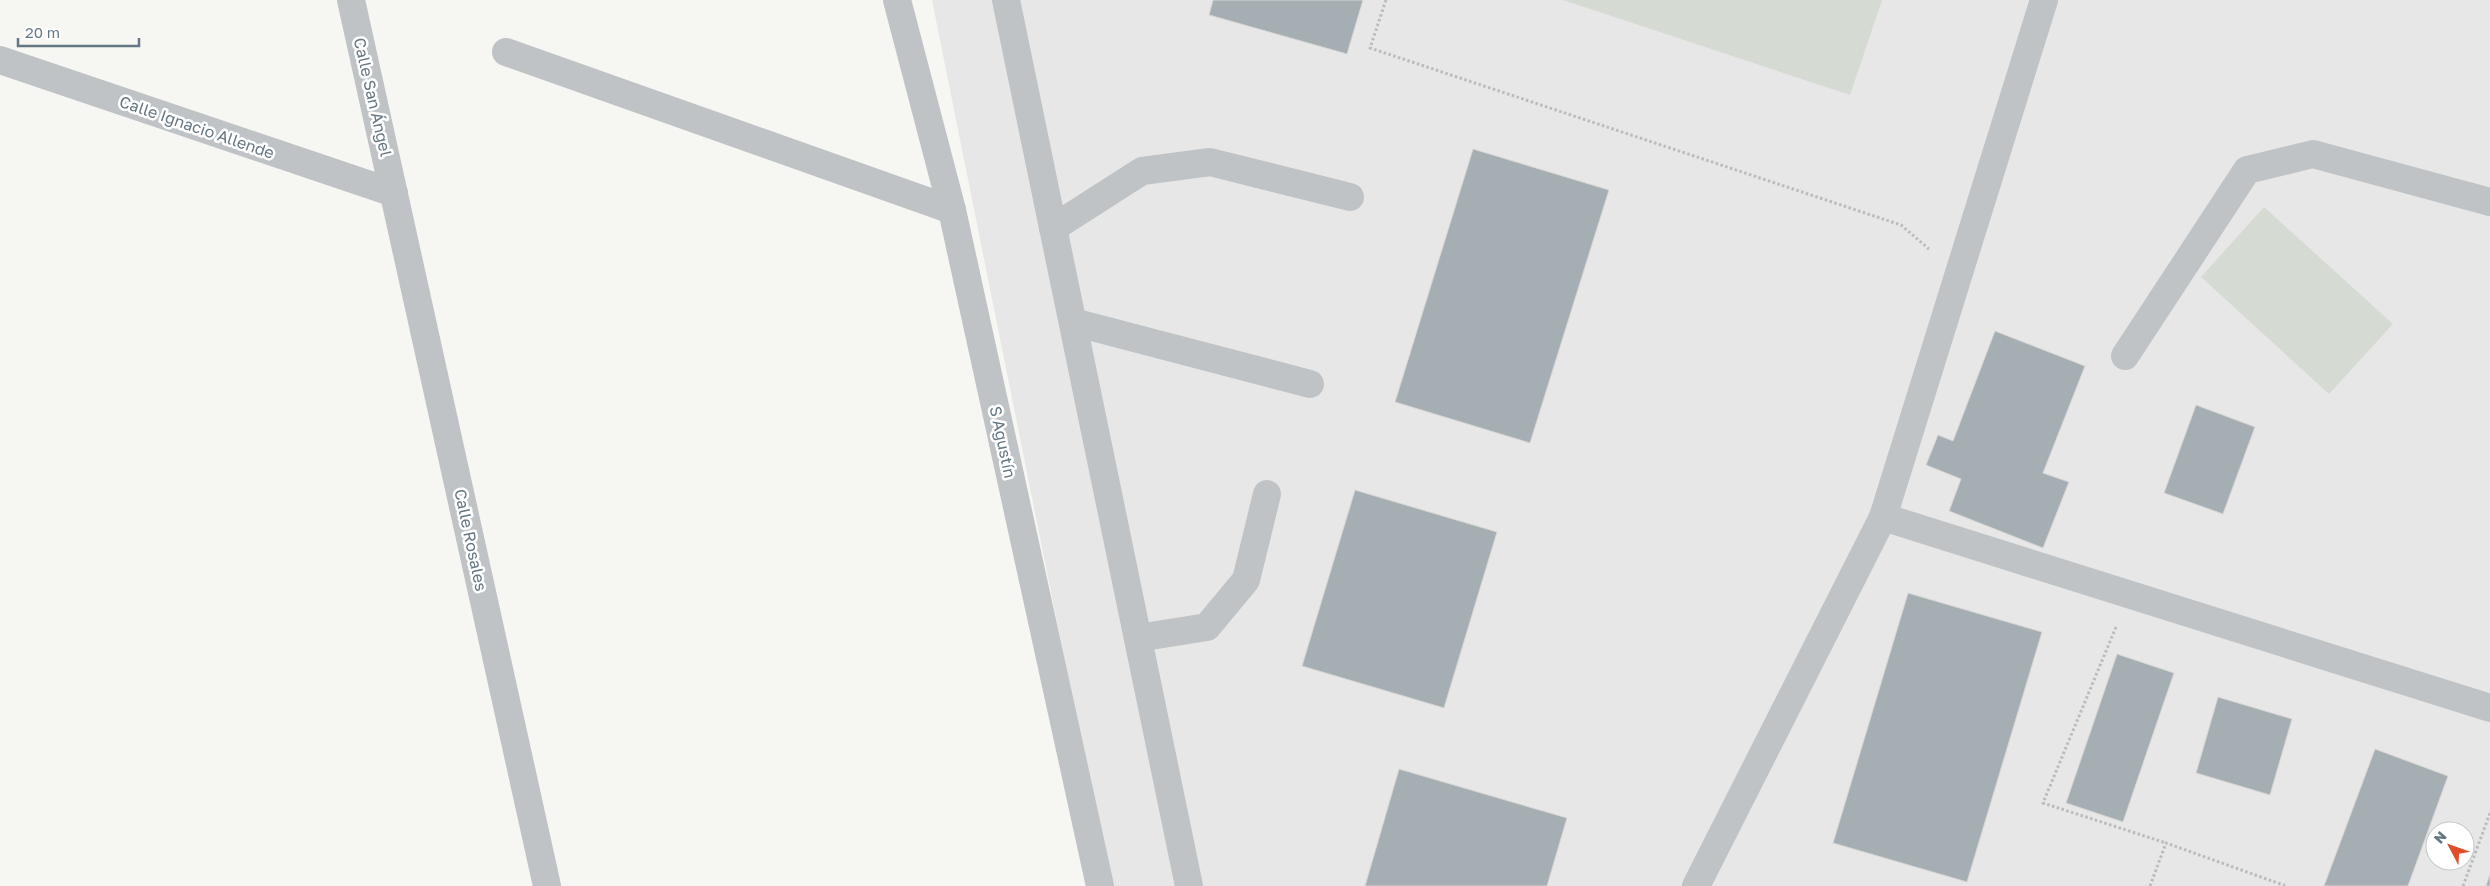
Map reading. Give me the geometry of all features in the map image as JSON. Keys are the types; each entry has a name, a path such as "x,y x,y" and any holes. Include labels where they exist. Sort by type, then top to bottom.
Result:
{"street":[{"name":"Calle San Ángel","path":"351,0 394,193"},
{"name":"S Agustín","path":"897,0 952,210 1100,886"},
{"path":"1006,0 1189,886"},
{"path":"1696,886 1883,517 2044,0"},
{"path":"506,52 952,210"},
{"name":"Calle Ignacio Allende","path":"0,60 394,193"},
{"path":"2125,356 2247,170 2313,154 2490,202"},
{"path":"1053,228 1142,171 1210,162 1350,197"},
{"name":"Calle Rosales","path":"394,193 547,886"},
{"path":"1073,322 1310,384"},
{"path":"1138,638 1207,627 1246,580 1267,494"},
{"path":"1883,517 2490,708"}],"path":[{"path":"1386,0 1370,48 1901,225 1930,250 1962,264"},
{"path":"2129,594 2043,803 2166,843 2286,886"},
{"path":"2464,886 2490,813"},
{"path":"2150,886 2166,843"}],"shaded area":[{"path":"932,0 2490,0 2490,886 1110,886"},
{"path":"1563,0 1882,0 1850,95"},
{"path":"2264,207 2393,324 2329,394 2201,277"}],"building":[{"path":"1213,0 1363,0 1347,54 1209,15"},
{"path":"1473,149 1609,190 1530,443 1395,402"},
{"path":"1995,331 2085,366 2043,473 2069,482 2043,548 1949,511 1961,479 1926,465 1938,435 1953,441"},
{"path":"2196,405 2255,427 2223,514 2164,493"},
{"path":"1355,490 1497,532 1444,708 1302,666"},
{"path":"1908,593 2042,632 1967,882 1833,843"},
{"path":"2117,654 2174,673 2123,822 2066,803"},
{"path":"2218,697 2292,719 2270,795 2196,773"},
{"path":"2375,749 2448,776 2432,821 2425,821 2425,839 2408,886 2324,886"},
{"path":"1399,769 1567,818 1547,886 1365,886"},
{"path":"2490,874 2490,886 2486,886"}]}
